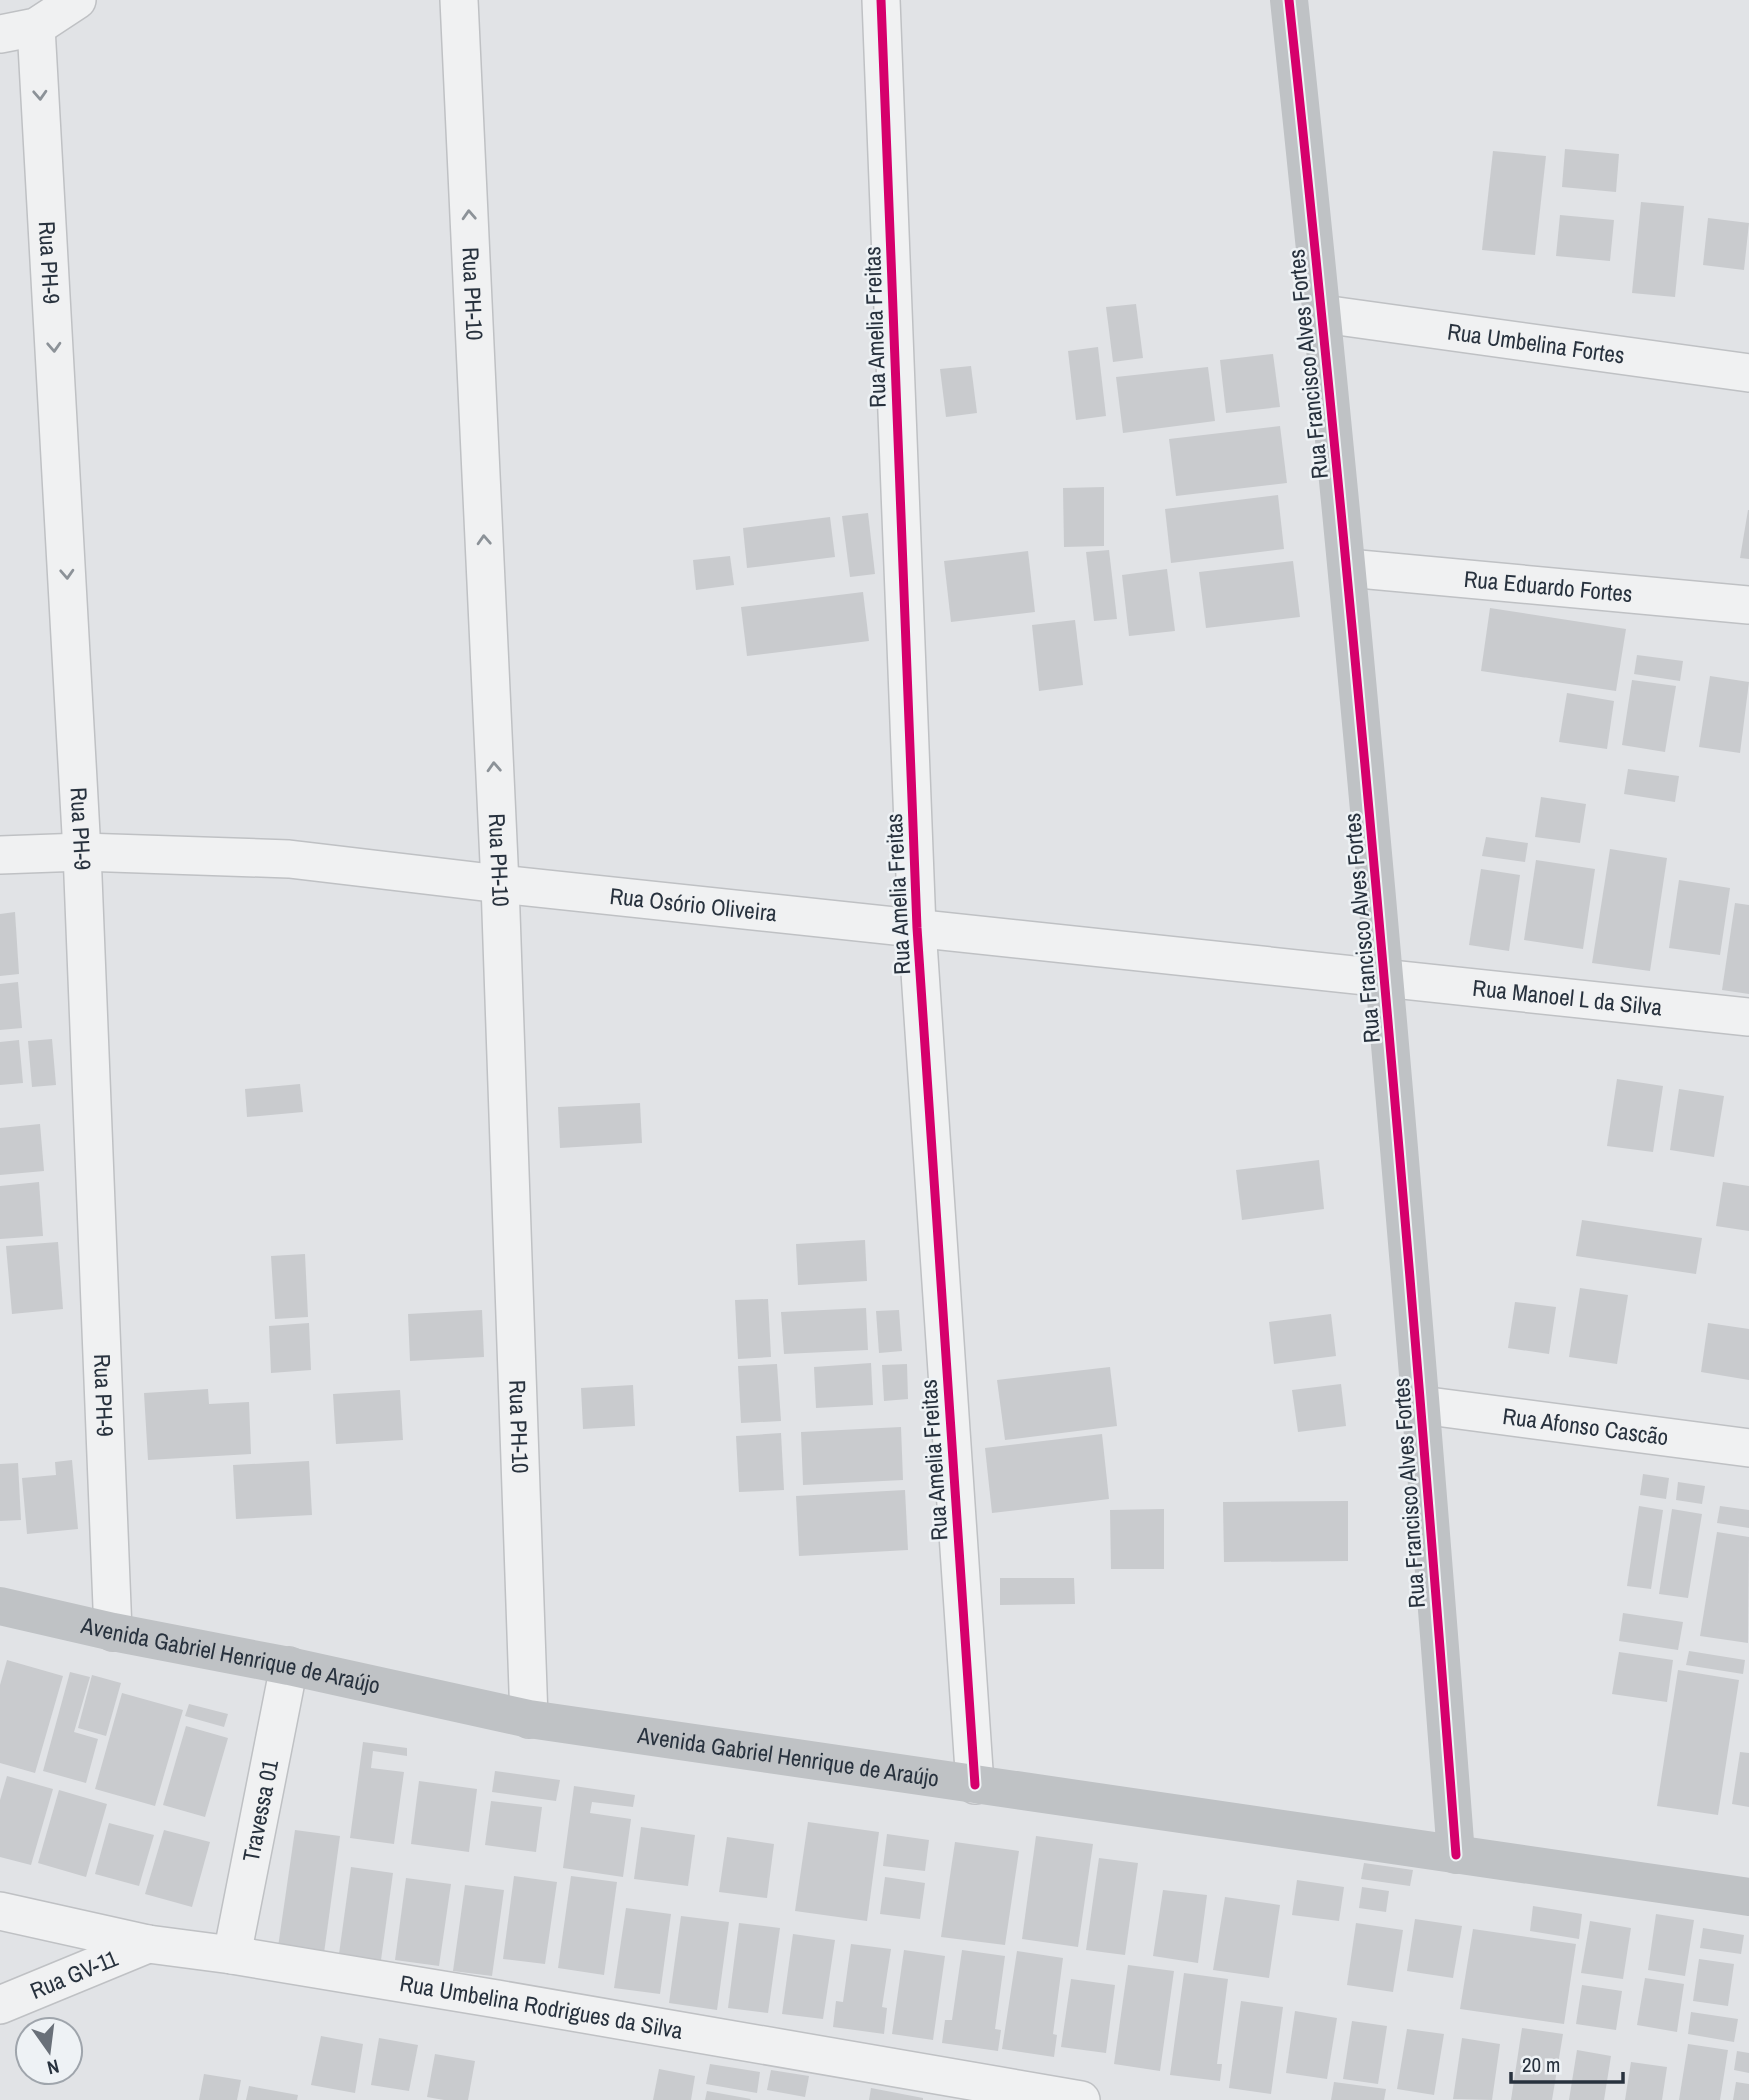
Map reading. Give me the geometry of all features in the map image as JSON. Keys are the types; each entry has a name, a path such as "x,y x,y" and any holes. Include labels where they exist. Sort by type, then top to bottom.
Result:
{"street":[{"path":"0,34 36,27 77,0"},
{"name":"Rua PH-10","path":"459,0 500,884 529,1719"},
{"name":"Rua Amelia Freitas","path":"881,0 917,928 975,1784"},
{"name":"Rua Francisco Alves Fortes","path":"1289,0 1323,314 1386,976 1456,1855"},
{"name":"Rua PH-9","path":"36,27 82,852 113,1632"},
{"name":"Rua Umbelina Fortes","path":"1323,314 1749,373"},
{"name":"Rua Eduardo Fortes","path":"1348,568 1749,605"},
{"name":"Rua Osório Oliveira","path":"0,855 82,852 289,859 500,884 1386,976"},
{"name":"Rua Manoel L da Silva","path":"1386,976 1749,1017"},
{"name":"Rua Afonso Cascão","path":"1421,1405 1749,1448"},
{"name":"Avenida Gabriel Henrique de Araújo","path":"0,1606 529,1719 1749,1897"},
{"name":"Travessa 01","path":"232,1955 289,1666"},
{"name":"Rua Umbelina Rodrigues da Silva","path":"0,1912 148,1944 232,1955 1081,2100"},
{"name":"Rua GV-11","path":"0,2005 148,1944"}],"building":[{"path":"1565,149 1619,154 1616,192 1562,187"},
{"path":"1493,151 1546,156 1535,255 1482,250"},
{"path":"1641,202 1684,206 1675,297 1632,293"},
{"path":"1560,215 1614,220 1610,261 1556,256"},
{"path":"1708,218 1749,223 1744,270 1703,265"},
{"path":"1136,304 1143,358 1113,362 1106,307"},
{"path":"1098,347 1106,416 1076,420 1068,351"},
{"path":"1273,354 1280,407 1226,413 1220,360"},
{"path":"971,366 977,413 946,417 940,369"},
{"path":"1208,367 1215,421 1123,433 1116,377"},
{"path":"1280,426 1287,483 1176,496 1169,439"},
{"path":"1104,487 1104,546 1064,547 1063,488"},
{"path":"1278,495 1284,549 1171,563 1165,509"},
{"path":"1749,510 1749,559 1740,558"},
{"path":"868,513 875,574 850,577 842,516"},
{"path":"830,517 835,557 747,568 743,528"},
{"path":"1109,550 1117,619 1094,621 1086,552"},
{"path":"1028,551 1035,612 951,622 944,561"},
{"path":"730,556 734,585 696,590 693,560"},
{"path":"1293,561 1300,617 1206,628 1199,572"},
{"path":"1167,569 1175,631 1129,636 1122,575"},
{"path":"863,592 869,641 747,656 741,607"},
{"path":"1490,608 1626,629 1616,691 1481,671"},
{"path":"1075,620 1083,685 1039,691 1032,625"},
{"path":"1637,655 1683,661 1680,681 1634,674"},
{"path":"1710,676 1749,682 1740,753 1699,747"},
{"path":"1632,680 1676,686 1665,752 1622,745"},
{"path":"1567,693 1614,701 1607,749 1559,742"},
{"path":"1628,769 1679,776 1675,802 1624,794"},
{"path":"1541,797 1586,804 1580,843 1535,837"},
{"path":"1486,837 1528,843 1525,862 1482,856"},
{"path":"1610,849 1667,858 1650,971 1592,963"},
{"path":"1536,860 1595,869 1583,949 1524,940"},
{"path":"1481,869 1520,875 1509,951 1469,945"},
{"path":"1679,880 1730,888 1720,955 1669,948"},
{"path":"1735,903 1749,905 1749,994 1722,990"},
{"path":"15,912 19,974 0,976 0,914"},
{"path":"18,982 22,1028 0,1030 0,984"},
{"path":"52,1039 56,1085 32,1087 28,1041"},
{"path":"19,1040 23,1083 0,1085 0,1042"},
{"path":"1617,1079 1663,1086 1653,1152 1607,1146"},
{"path":"300,1084 303,1112 247,1117 245,1089"},
{"path":"1679,1089 1724,1096 1714,1157 1670,1150"},
{"path":"640,1103 642,1143 560,1148 558,1107"},
{"path":"40,1124 44,1171 0,1175 0,1128"},
{"path":"1319,1160 1324,1209 1242,1220 1236,1170"},
{"path":"39,1182 43,1236 0,1239 0,1186"},
{"path":"1723,1182 1749,1186 1749,1231 1716,1226"},
{"path":"1582,1220 1702,1238 1696,1274 1576,1256"},
{"path":"865,1240 867,1281 798,1285 796,1244"},
{"path":"58,1242 63,1309 12,1314 6,1246"},
{"path":"305,1254 308,1317 275,1319 271,1256"},
{"path":"1580,1288 1628,1295 1617,1364 1569,1357"},
{"path":"768,1299 771,1357 738,1359 735,1300"},
{"path":"1515,1302 1556,1307 1549,1354 1508,1348"},
{"path":"866,1308 868,1350 784,1354 781,1312"},
{"path":"482,1310 484,1357 410,1361 408,1314"},
{"path":"899,1310 902,1351 879,1353 876,1311"},
{"path":"1331,1314 1336,1356 1274,1364 1269,1322"},
{"path":"309,1323 311,1370 271,1373 269,1326"},
{"path":"1708,1323 1749,1329 1749,1380 1701,1372"},
{"path":"871,1363 873,1405 816,1408 814,1367"},
{"path":"777,1364 781,1421 741,1423 738,1366"},
{"path":"907,1364 908,1399 884,1401 882,1365"},
{"path":"1110,1367 1117,1426 1005,1440 997,1380"},
{"path":"1341,1384 1346,1426 1298,1432 1292,1390"},
{"path":"633,1385 635,1426 583,1429 581,1388"},
{"path":"208,1389 209,1404 249,1402 251,1454 148,1460 144,1393"},
{"path":"400,1390 403,1440 336,1444 333,1394"},
{"path":"901,1427 903,1480 803,1485 801,1432"},
{"path":"781,1433 784,1490 739,1492 736,1436"},
{"path":"1102,1434 1109,1499 992,1513 985,1448"},
{"path":"72,1460 78,1529 27,1534 22,1478 56,1475 55,1462"},
{"path":"309,1461 312,1515 236,1519 233,1465"},
{"path":"18,1463 21,1520 0,1521 0,1464"},
{"path":"1643,1474 1669,1478 1666,1499 1640,1495"},
{"path":"1678,1482 1705,1486 1702,1504 1676,1500"},
{"path":"905,1490 908,1550 799,1556 796,1496"},
{"path":"1348,1501 1348,1561 1224,1562 1223,1502"},
{"path":"1639,1506 1663,1510 1651,1589 1627,1586"},
{"path":"1720,1506 1749,1510 1749,1528 1717,1523"},
{"path":"1164,1509 1164,1569 1111,1569 1110,1510"},
{"path":"1672,1509 1702,1514 1688,1598 1659,1594"},
{"path":"1717,1532 1749,1537 1748,1643 1700,1636"},
{"path":"1000,1578 1074,1578 1075,1604 1000,1605"},
{"path":"1623,1613 1683,1622 1678,1650 1619,1641"},
{"path":"1689,1651 1745,1660 1743,1674 1686,1665"},
{"path":"1619,1652 1673,1660 1667,1702 1612,1694"},
{"path":"7,1660 63,1676 35,1773 0,1763 0,1685"},
{"path":"1678,1670 1739,1680 1718,1815 1657,1806"},
{"path":"70,1672 90,1677 74,1732 98,1739 86,1783 43,1771"},
{"path":"92,1675 121,1683 106,1736 78,1728"},
{"path":"122,1693 183,1710 155,1806 95,1789"},
{"path":"189,1704 228,1714 224,1727 185,1716"},
{"path":"186,1726 228,1738 205,1817 163,1805"},
{"path":"363,1742 407,1748 407,1756 373,1751 371,1768 404,1772 394,1844 350,1838"},
{"path":"1740,1752 1749,1753 1749,1807 1732,1804"},
{"path":"495,1771 560,1780 556,1801 492,1792"},
{"path":"7,1776 53,1789 31,1865 0,1857 0,1800"},
{"path":"419,1781 477,1789 469,1852 411,1844"},
{"path":"574,1786 635,1795 633,1807 592,1802 590,1813 631,1819 623,1877 563,1868"},
{"path":"59,1790 107,1804 86,1877 38,1863"},
{"path":"491,1801 542,1807 536,1852 485,1845"},
{"path":"808,1822 879,1832 867,1921 795,1911"},
{"path":"109,1823 154,1835 139,1886 95,1874"},
{"path":"641,1827 695,1835 688,1886 634,1879"},
{"path":"164,1830 210,1842 192,1907 145,1894"},
{"path":"295,1830 340,1836 324,1953 278,1947"},
{"path":"887,1834 929,1840 925,1871 883,1866"},
{"path":"1036,1836 1093,1844 1078,1947 1022,1939"},
{"path":"727,1837 774,1844 767,1898 719,1892"},
{"path":"955,1842 1019,1851 1005,1945 941,1937"},
{"path":"1099,1858 1138,1863 1125,1955 1086,1950"},
{"path":"1364,1863 1413,1870 1410,1886 1361,1879"},
{"path":"351,1867 393,1873 381,1960 339,1954"},
{"path":"514,1876 557,1882 545,1964 503,1959"},
{"path":"571,1876 617,1882 604,1975 558,1968"},
{"path":"885,1877 925,1883 920,1919 880,1914"},
{"path":"406,1878 451,1884 439,1966 395,1960"},
{"path":"1297,1880 1344,1887 1339,1921 1292,1915"},
{"path":"465,1885 504,1890 492,1976 453,1971"},
{"path":"1362,1887 1389,1891 1386,1912 1359,1908"},
{"path":"1163,1890 1207,1895 1198,1963 1153,1956"},
{"path":"1225,1897 1280,1905 1269,1978 1213,1970"},
{"path":"1533,1906 1582,1914 1579,1939 1530,1931"},
{"path":"626,1908 671,1914 660,1994 614,1988"},
{"path":"1656,1914 1694,1920 1685,1976 1648,1970"},
{"path":"681,1916 729,1922 717,2010 669,2003"},
{"path":"1415,1919 1462,1926 1453,1978 1407,1971"},
{"path":"1590,1921 1631,1928 1623,1979 1581,1973"},
{"path":"739,1923 780,1928 768,2013 728,2008"},
{"path":"1356,1923 1403,1930 1393,1992 1347,1985"},
{"path":"1703,1928 1744,1935 1741,1954 1700,1948"},
{"path":"1473,1929 1576,1944 1564,2024 1460,2009"},
{"path":"793,1934 835,1940 823,2019 782,2014"},
{"path":"851,1944 891,1949 882,2007 887,2008 884,2034 833,2027 836,2001 843,2002"},
{"path":"904,1950 945,1956 933,2040 892,2034"},
{"path":"962,1950 1005,1956 995,2029 1001,2030 998,2051 942,2043 945,2020 952,2020"},
{"path":"1017,1951 1063,1958 1053,2034 1057,2035 1054,2057 1002,2049"},
{"path":"1699,1959 1734,1964 1728,2006 1693,2001"},
{"path":"1128,1965 1174,1971 1160,2071 1114,2064"},
{"path":"1184,1973 1228,1979 1217,2064 1222,2064 1220,2081 1170,2075"},
{"path":"1645,1978 1684,1984 1677,2032 1637,2025"},
{"path":"1071,1979 1115,1985 1106,2053 1061,2047"},
{"path":"1582,1985 1622,1991 1616,2030 1576,2024"},
{"path":"1241,2001 1283,2007 1271,2094 1229,2088"},
{"path":"1295,2011 1337,2018 1327,2079 1286,2073"},
{"path":"1691,2012 1738,2019 1734,2042 1688,2034"},
{"path":"1352,2021 1387,2026 1378,2084 1343,2079"},
{"path":"1522,2028 1563,2034 1552,2100 1511,2100"},
{"path":"1407,2029 1444,2034 1434,2095 1397,2089"},
{"path":"321,2036 363,2044 355,2093 311,2085"},
{"path":"379,2038 418,2045 409,2091 371,2085"},
{"path":"1462,2038 1500,2044 1492,2100 1453,2099"},
{"path":"1688,2044 1728,2050 1720,2100 1679,2100"},
{"path":"1577,2050 1611,2056 1604,2100 1569,2100"},
{"path":"1737,2051 1749,2053 1749,2073 1734,2070"},
{"path":"435,2054 475,2061 468,2100 427,2097"},
{"path":"1631,2062 1667,2067 1662,2100 1625,2100"},
{"path":"710,2064 760,2072 757,2093 706,2084"},
{"path":"659,2069 695,2076 691,2100 653,2100"},
{"path":"771,2070 809,2076 805,2097 767,2090"},
{"path":"204,2074 241,2080 237,2100 199,2100"},
{"path":"1334,2082 1386,2089 1384,2100 1331,2100"},
{"path":"1736,2082 1749,2084 1749,2100 1733,2100"},
{"path":"249,2086 298,2095 297,2100 246,2100"},
{"path":"871,2088 923,2098 923,2100 869,2100"},
{"path":"707,2091 751,2099 705,2100"}],"cycle path":[{"path":"881,0 917,928 975,1785"},
{"path":"1289,0 1380,926 1456,1855"}]}
